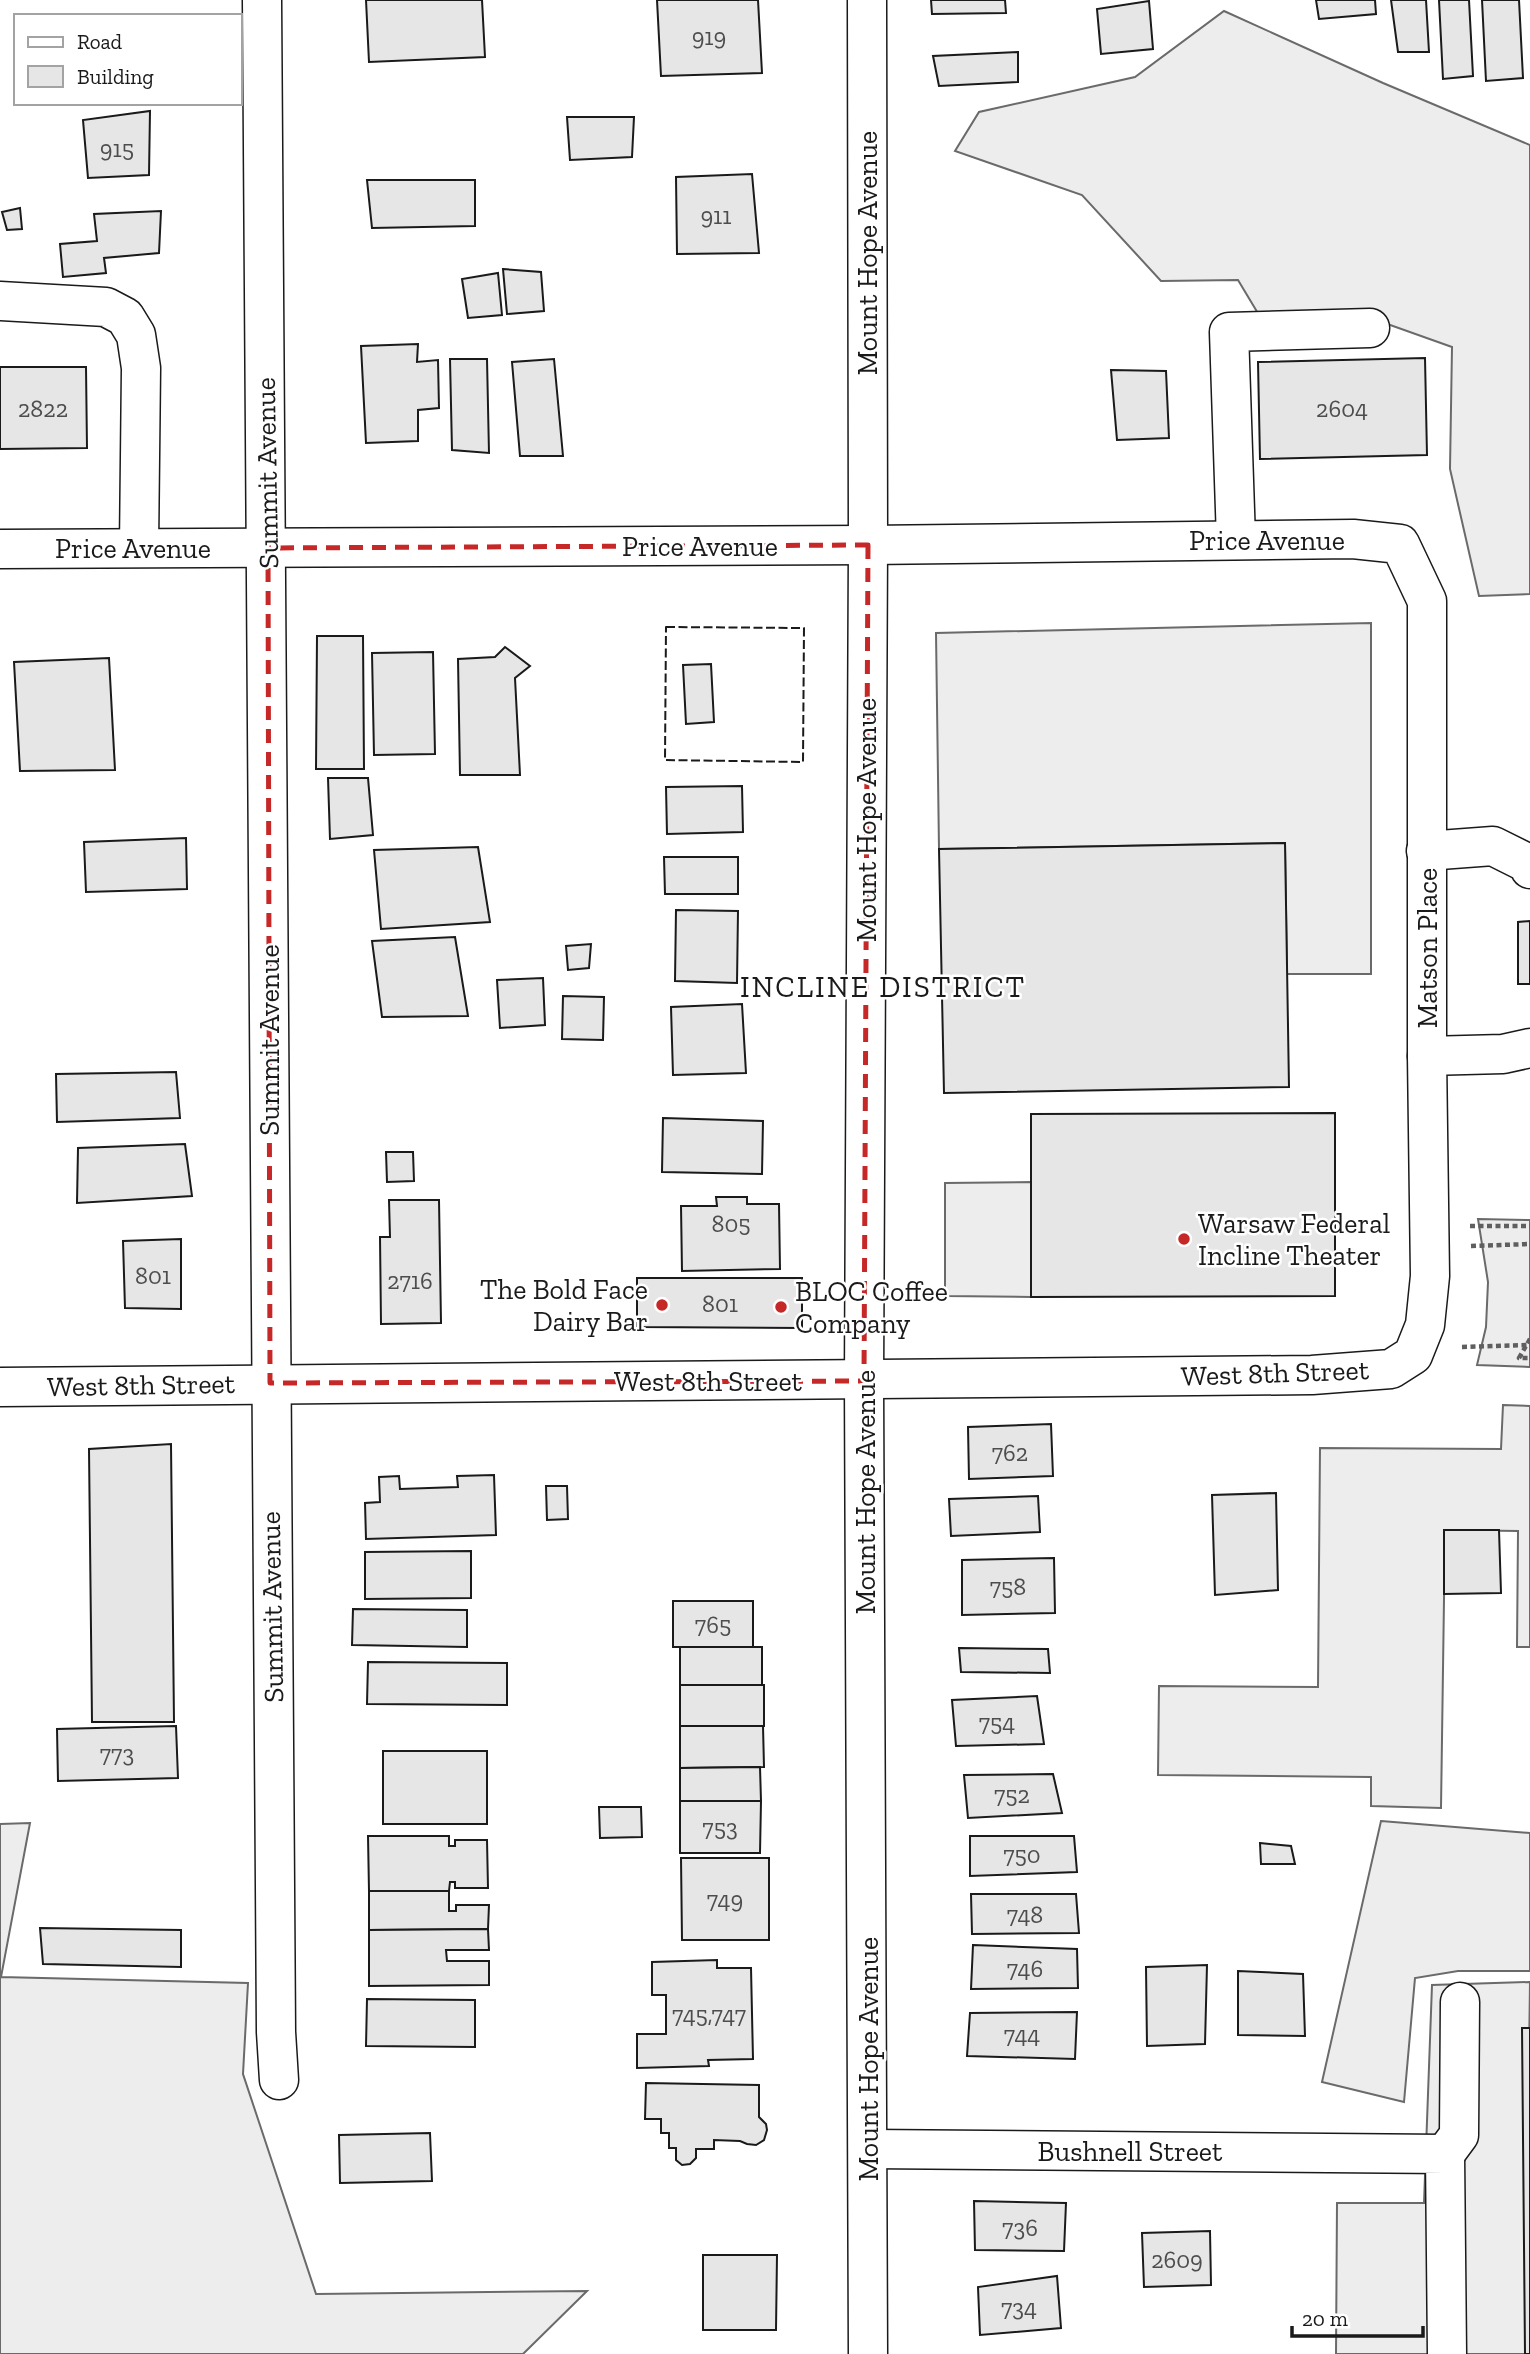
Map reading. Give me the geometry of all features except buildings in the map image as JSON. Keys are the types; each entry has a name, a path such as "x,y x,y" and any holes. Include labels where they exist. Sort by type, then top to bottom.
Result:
{"street":[{"name":"Summit Avenue","path":"262,0 268,548 275,2032 279,2080"},
{"name":"Mount Hope Avenue","path":"867,0 868,545 864,1381 868,2354"},
{"path":"0,301 106,307 125,317 136,335 141,369 139,547"},
{"path":"1236,540 1229,332 1370,328"},
{"name":"Price Avenue","path":"0,549 868,545 1353,538 1400,544"},
{"name":"Matson Place","path":"1400,544 1427,601 1426,851 1430,1276 1425,1325 1413,1356"},
{"path":"1426,851 1493,846 1529,864 1530,869"},
{"path":"1427,1056 1503,1054 1530,1048"},
{"name":"West 8th Street","path":"0,1387 1312,1375 1391,1369 1413,1356"},
{"path":"1447,2354 1445,2154 1458,2135 1460,2001"},
{"name":"Bushnell Street","path":"869,2149 1445,2154"}],"path":[{"path":"1465,1226 1530,1226"},
{"path":"1465,1246 1530,1244"},
{"path":"1462,1347 1528,1342"},
{"path":"1528,1342 1519,1358 1530,1358"}],"highlighted area":[{"path":"868,545 864,1381 270,1383 268,548"}],"shaded area":[{"path":"1224,11 1383,83 1530,145 1530,594 1479,596 1450,469 1452,347 1379,321 1262,320 1238,280 1161,281 1082,195 955,151 979,112 1135,77"},
{"path":"1371,623 1371,974 1287,974 1285,843 939,849 936,633"},
{"path":"1032,1182 1031,1297 945,1296 945,1183"},
{"path":"1478,1219 1530,1220 1530,1367 1477,1365 1486,1327 1488,1282"},
{"path":"1503,1405 1530,1406 1530,1647 1517,1647 1518,1531 1445,1530 1441,1808 1371,1806 1371,1777 1158,1775 1159,1686 1318,1687 1320,1448 1501,1449"},
{"path":"1381,1821 1530,1833 1530,1971 1458,1971 1415,1978 1404,2102 1322,2082"},
{"path":"30,1823 1,1977 248,1983 243,2074 316,2294 587,2291 523,2354 0,2354 0,1824"},
{"path":"1530,1982 1525,2354 1336,2354 1337,2203 1424,2203 1432,1985"}],"fence":[{"path":"666,627 804,628 803,762 665,760 666,627"}],"place":[{"name":"Warsaw Federal Incline Theater","path":"1184,1239"},
{"name":"The Bold Face Dairy Bar","path":"662,1305"},
{"name":"BLOC Coffee Company","path":"781,1307"}],"district":[{"name":"INCLINE DISTRICT","path":"883,987"}]}
